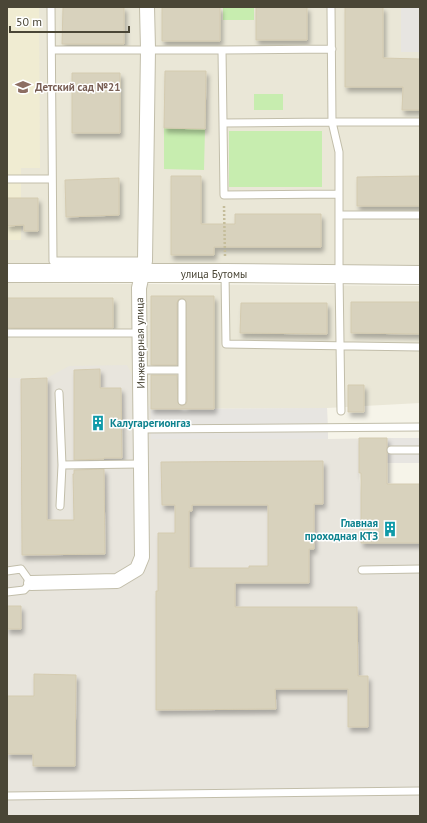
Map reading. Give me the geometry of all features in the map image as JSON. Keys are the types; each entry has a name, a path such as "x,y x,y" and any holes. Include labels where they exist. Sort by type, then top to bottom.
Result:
{"street":[{"name":"Инженерная улица","path":"31,583 117,581 137,569 142,556 139,288 144,267 148,7"},
{"name":"улица Бутомы","path":"7,273 144,267 225,267 338,274 420,275"}],"lane":[{"path":"51,7 53,261 144,267"},
{"path":"331,7 332,122 339,152 338,274 341,411"},
{"path":"52,50 332,49"},
{"path":"222,50 224,195 339,194"},
{"path":"223,124 420,122"},
{"path":"7,179 52,179"},
{"path":"339,216 420,215"},
{"path":"225,267 226,344 420,347"},
{"path":"182,304 182,401"},
{"path":"7,333 140,333"},
{"path":"140,370 182,370"},
{"path":"59,393 62,465 60,506"},
{"path":"141,429 420,427"},
{"path":"391,450 420,450"},
{"path":"62,465 141,464"},
{"path":"7,571 21,569 31,583 24,590 7,592"},
{"path":"362,570 420,569"},
{"path":"7,796 420,791"}],"path":[{"path":"224,195 225,267"}],"shaded area":[{"path":"7,7 420,7 420,266 7,267"},
{"name":"Детский сад №21","path":"7,7 39,7 40,168 21,168 21,240 7,240"},
{"path":"401,7 420,7 420,52 401,52"},
{"path":"7,283 420,286 420,403 327,408 151,409 47,378 7,378"},
{"path":"151,296 214,296 214,409 327,408 328,439 387,438 359,473 361,494 391,494 420,484 420,816 7,816 7,378 47,378 69,366 127,365 150,408"},
{"path":"327,408 328,439 151,439 151,409"},
{"path":"387,438 420,438 420,463 387,463"}],"green space":[{"path":"223,7 254,7 254,20 223,20"},
{"path":"254,94 283,94 283,110 254,110"},
{"path":"164,128 205,129 204,170 164,169"},
{"path":"229,131 322,131 322,187 229,187"}],"building":[{"path":"63,7 124,7 124,44 62,44"},
{"path":"162,7 220,7 220,41 162,41"},
{"path":"256,7 307,7 307,40 256,40"},
{"path":"345,7 383,7 383,58 420,59 420,110 402,110 403,87 345,87"},
{"path":"165,71 206,71 205,129 164,128"},
{"path":"72,73 120,73 120,133 72,133"},
{"path":"171,176 201,176 201,224 235,224 235,214 321,214 321,247 214,247 214,255 171,255"},
{"path":"420,176 420,206 357,206 357,177"},
{"path":"119,178 119,215 66,217 65,180"},
{"path":"7,198 38,198 38,231 24,231 24,225 7,226"},
{"path":"151,296 214,296 214,409 151,409 151,375 177,375 178,403 182,406 186,404 187,401 186,301 182,298 178,300 177,303 177,365 151,365"},
{"path":"7,298 113,298 113,328 7,328"},
{"path":"351,302 420,302 420,334 351,333"},
{"path":"241,303 327,303 327,334 240,333"},
{"name":"Калугарегионгаз","path":"100,369 100,388 121,388 122,458 74,460 74,370"},
{"path":"47,378 47,520 74,520 74,470 104,469 105,554 22,555 21,379"},
{"path":"348,385 364,385 364,412 348,412"},
{"path":"359,438 387,438 387,484 420,484 420,543 361,543 361,473 359,473"},
{"path":"323,461 323,504 314,504 314,549 309,549 309,583 235,583 235,607 357,607 358,676 368,676 368,727 348,727 348,689 275,689 276,709 156,710 156,591 158,591 158,533 175,533 175,505 162,505 161,462","holes":["192,505 268,505 268,566 249,566 249,568 189,568 189,511 192,511"]},
{"path":"7,606 21,606 21,629 7,629"},
{"path":"34,674 76,675 75,766 33,766 33,754 7,754 7,696 34,696"}],"place":[{"name":"Детский сад №21","path":"23,87"},
{"name":"Калугарегионгаз","path":"98,423"},
{"name":"Главная проходная КТЗ","path":"390,529"}]}
